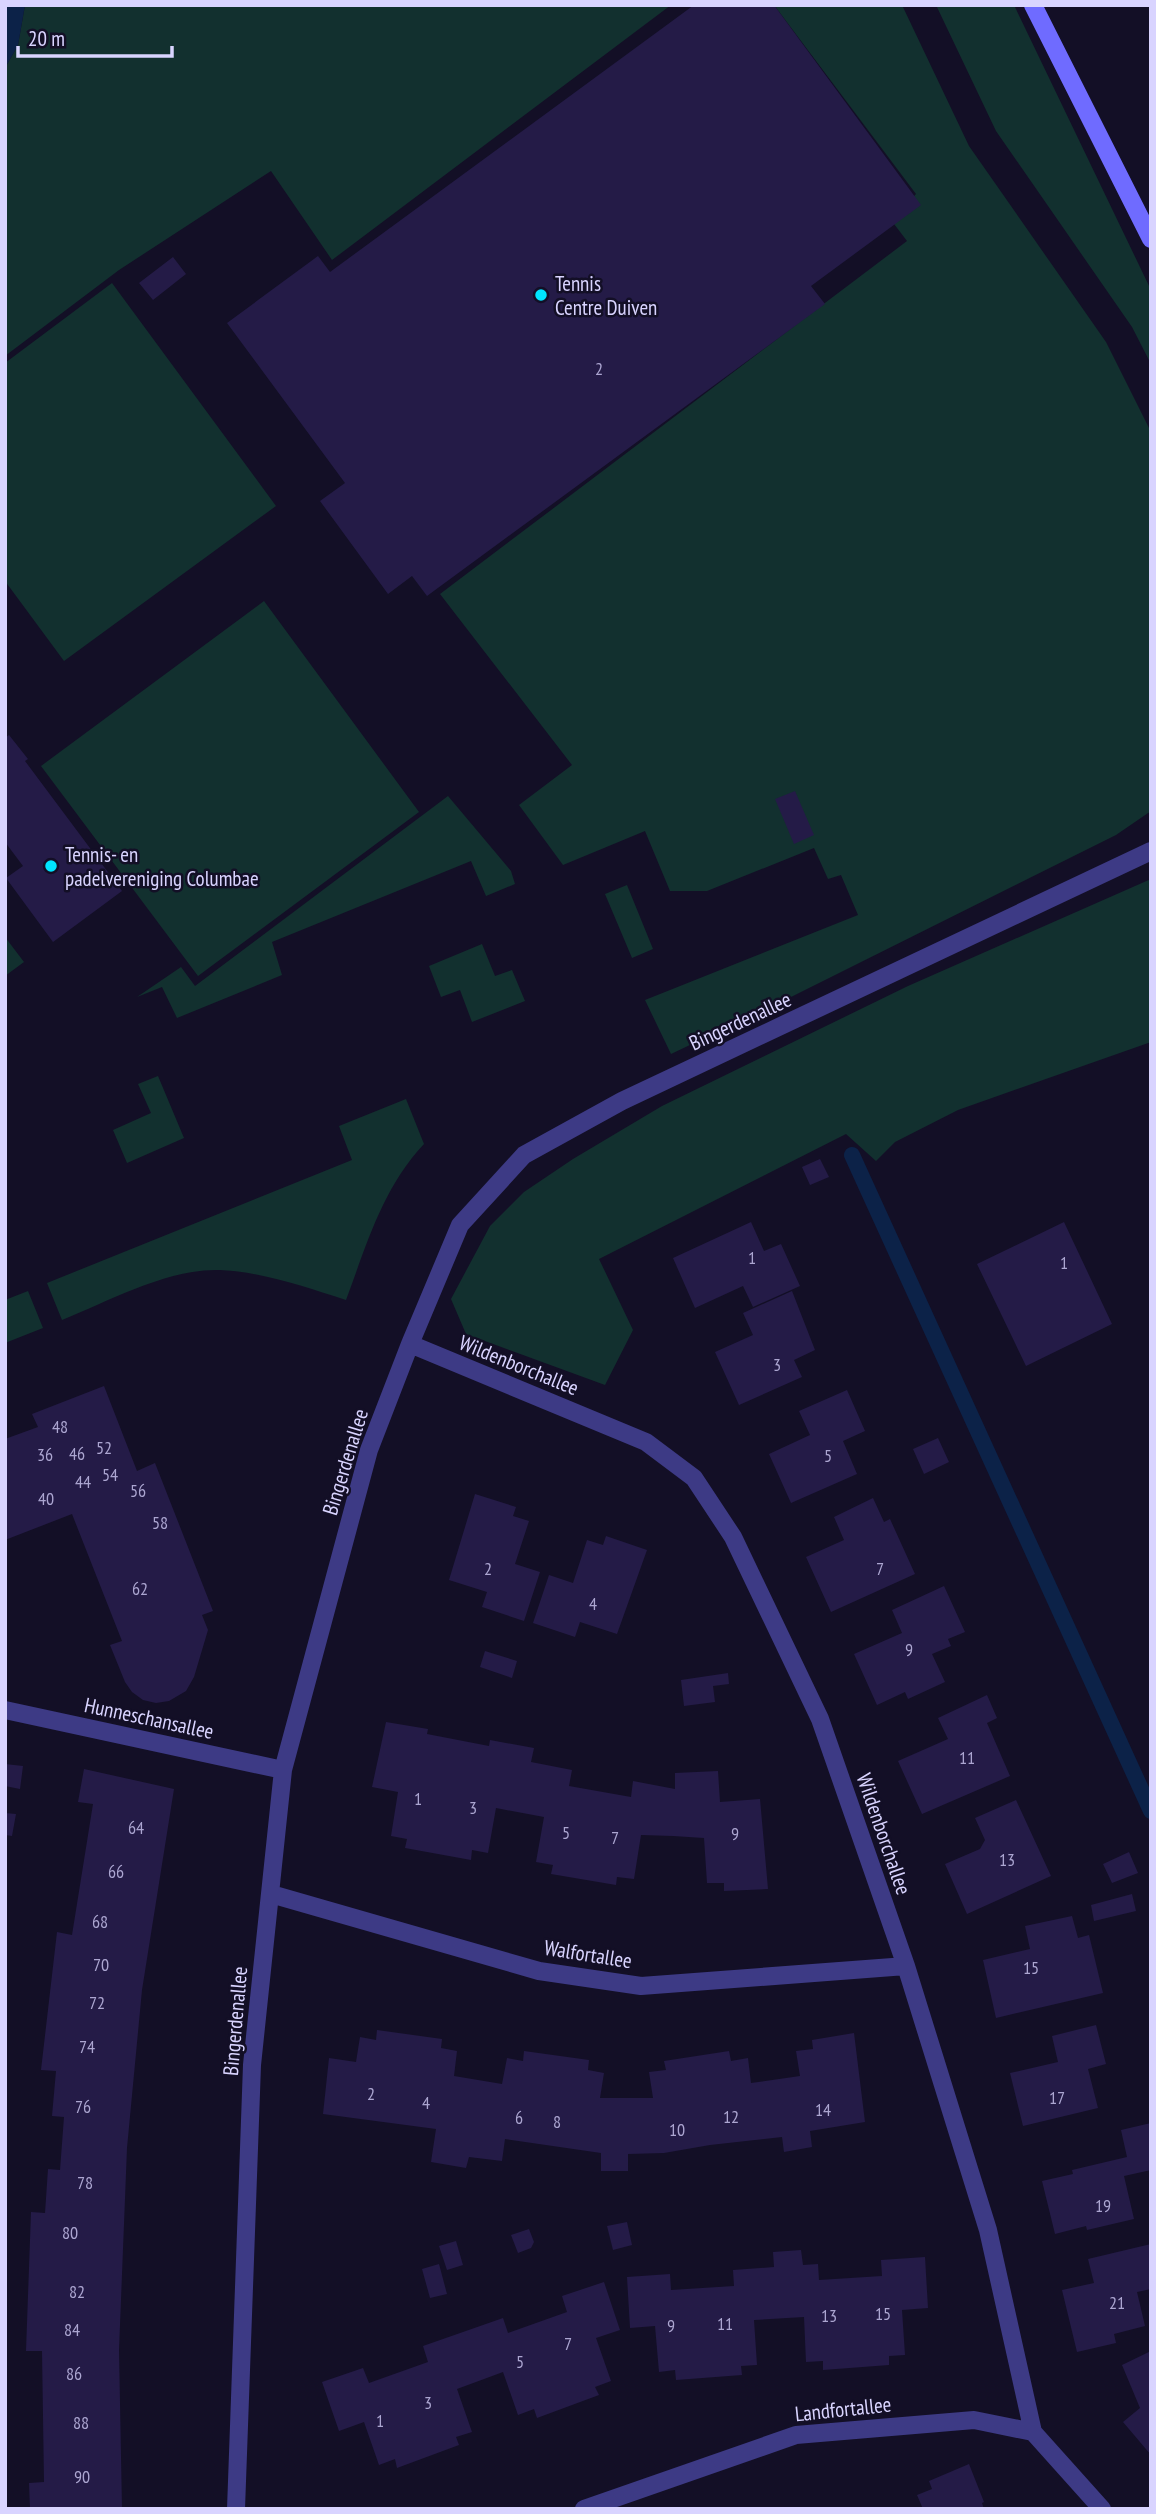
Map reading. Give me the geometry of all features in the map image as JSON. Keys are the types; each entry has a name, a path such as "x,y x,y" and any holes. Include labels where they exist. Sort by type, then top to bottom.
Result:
{"street":[{"path":"1033,5 1151,239"},
{"name":"Bingerdenallee","path":"236,2509 252,2065 283,1770 369,1450 460,1225 524,1155 622,1101 1151,851"},
{"name":"Wildenborchallee","path":"410,1344 646,1441 694,1479 733,1537 820,1719 906,1966 988,2230 1033,2432 1102,2509"},
{"name":"Hunneschansallee","path":"5,1710 283,1770"},
{"name":"Walfortallee","path":"271,1894 539,1971 641,1986 906,1966"},
{"name":"Landfortallee","path":"584,2509 796,2435 974,2420 1033,2432"}],"green space":[{"path":"25,5 671,5 332,260 271,171 119,270 5,356 5,68 18,45"},
{"path":"774,5 902,5 969,146 1106,342 1151,432 1151,811 1116,835 671,1054 645,1000 858,915 841,875 828,879 814,848 707,891 670,891 645,831 563,865 519,805 572,765 440,594 907,241 891,220 916,194"},
{"path":"936,5 1014,5 1151,290 1151,364 1132,327 996,131"},
{"path":"112,283 276,506 64,661 5,581 5,363"},
{"path":"264,601 419,812 198,976 41,766"},
{"path":"448,796 511,871 515,884 486,896 471,861 272,942 282,975 177,1018 162,987 137,997 181,967 195,986"},
{"path":"1151,879 1151,1042 958,1110 895,1142 876,1161 846,1134 599,1259 633,1330 605,1385 466,1334 451,1299 490,1226 524,1192 573,1159 662,1106 908,986"},
{"path":"627,885 653,949 632,958 605,894"},
{"path":"5,937 24,962 5,976"},
{"path":"482,944 495,976 512,970 525,1001 472,1022 460,990 441,997 429,966"},
{"path":"158,1076 184,1138 127,1163 113,1130 151,1113 138,1084"},
{"path":"406,1099 424,1144 409,1161 386,1198 346,1300 252,1274 220,1270 200,1271 180,1274 140,1287 62,1320 47,1283 352,1160 339,1126"},
{"path":"28,1291 43,1328 5,1343 5,1300"}],"water":[{"path":"5,5 25,5 18,45 5,68"}],"building":[{"name":"Tennis Centre Duiven","path":"694,5 774,5 921,205 811,286 825,304 427,596 412,576 388,594 320,501 345,483 227,323 318,256 330,272"},
{"path":"173,257 186,274 153,300 139,283"},
{"path":"9,735 28,759 25,761 122,891 53,942 6,878 23,866 5,842 5,738"},
{"path":"795,791 814,835 794,844 775,799"},
{"path":"820,1159 829,1177 810,1185 802,1167"},
{"path":"751,1222 764,1251 781,1244 800,1286 753,1307 743,1286 695,1308 673,1258"},
{"path":"1064,1222 1112,1324 1026,1366 977,1264"},
{"path":"792,1291 815,1350 794,1360 802,1377 739,1405 715,1352 753,1335 743,1313"},
{"path":"104,1386 137,1471 155,1463 213,1611 202,1615 208,1630 194,1677 186,1691 169,1701 156,1703 143,1700 132,1692 125,1682 110,1645 122,1641 72,1514 5,1540 5,1439 38,1427 32,1414"},
{"path":"847,1390 865,1431 843,1441 857,1474 791,1503 769,1454 810,1435 799,1411"},
{"path":"938,1438 949,1462 924,1474 913,1449"},
{"path":"475,1494 516,1507 513,1516 529,1521 515,1564 540,1572 524,1621 482,1607 487,1592 449,1580"},
{"path":"873,1498 884,1522 890,1519 915,1574 831,1612 806,1557 844,1540 834,1517"},
{"path":"606,1536 647,1550 617,1634 580,1622 575,1637 533,1623 549,1575 573,1583 587,1540 603,1545"},
{"path":"944,1586 965,1632 948,1639 951,1646 932,1654 945,1682 908,1699 905,1692 877,1705 854,1654 902,1633 892,1610"},
{"path":"485,1651 517,1661 512,1678 480,1667"},
{"path":"728,1673 729,1684 713,1686 715,1702 684,1706 681,1680"},
{"path":"987,1695 997,1718 987,1723 1010,1776 922,1814 898,1761 948,1739 938,1718"},
{"path":"386,1722 428,1729 427,1734 489,1746 490,1740 534,1748 531,1762 572,1770 569,1786 631,1797 633,1781 675,1789 675,1773 718,1771 720,1802 760,1799 768,1889 724,1891 724,1883 707,1883 704,1838 641,1835 634,1879 617,1877 616,1885 551,1874 553,1865 536,1862 544,1817 496,1808 488,1853 472,1850 471,1860 405,1848 407,1839 391,1836 398,1792 372,1787"},
{"path":"5,1764 23,1766 20,1789 5,1786"},
{"path":"84,1769 174,1789 142,1990 127,2148 119,2350 122,2509 30,2509 29,2483 44,2482 42,2351 26,2351 31,2212 45,2213 48,2169 60,2170 64,2117 52,2116 56,2071 41,2070 57,1932 72,1935 93,1804 78,1802"},
{"path":"1016,1800 1051,1876 967,1914 945,1864 980,1849 985,1840 975,1818"},
{"path":"5,1813 16,1814 12,1836 5,1835"},
{"path":"1129,1852 1138,1873 1112,1883 1103,1864"},
{"path":"1132,1894 1136,1911 1094,1921 1091,1905"},
{"path":"1072,1916 1078,1938 1089,1935 1103,1993 996,2018 983,1960 1030,1949 1025,1926"},
{"path":"1096,2025 1106,2064 1088,2069 1098,2108 1023,2126 1010,2073 1058,2062 1052,2036"},
{"path":"377,2030 442,2039 441,2048 457,2051 454,2076 502,2084 507,2058 523,2061 524,2051 589,2060 588,2070 604,2073 600,2098 653,2098 649,2072 666,2070 664,2061 729,2051 731,2061 748,2058 751,2083 800,2076 796,2051 813,2049 812,2040 854,2033 865,2122 810,2131 812,2147 784,2152 782,2137 664,2153 628,2154 628,2171 601,2171 601,2153 505,2139 502,2161 469,2157 466,2168 431,2162 436,2129 323,2114 329,2058 356,2062 360,2037 376,2040"},
{"path":"1151,2123 1151,2170 1124,2176 1134,2219 1055,2234 1042,2181 1073,2174 1072,2170 1127,2157 1121,2130"},
{"path":"627,2222 632,2245 613,2250 607,2226"},
{"path":"529,2229 534,2242 531,2248 518,2253 511,2235"},
{"path":"456,2241 463,2265 447,2270 439,2246"},
{"path":"1151,2244 1151,2289 1137,2292 1145,2326 1114,2334 1116,2343 1077,2352 1062,2290 1094,2283 1088,2259"},
{"path":"801,2250 803,2265 818,2264 819,2280 882,2276 881,2260 925,2257 928,2308 902,2310 905,2355 889,2356 889,2365 823,2370 823,2361 806,2362 804,2317 754,2320 757,2365 741,2366 742,2375 676,2380 675,2370 659,2372 655,2326 630,2328 627,2277 670,2274 671,2290 734,2286 733,2270 774,2267 773,2252"},
{"path":"439,2264 447,2294 430,2298 422,2269"},
{"path":"604,2282 620,2330 596,2338 611,2381 595,2387 599,2395 537,2418 534,2409 518,2415 503,2372 457,2389 472,2432 456,2437 459,2445 397,2468 395,2459 379,2465 364,2422 339,2431 322,2382 363,2368 369,2383 428,2362 423,2346 503,2318 508,2333 567,2312 562,2296"},
{"path":"1151,2351 1151,2455 1123,2422 1140,2408 1122,2365"},
{"path":"969,2464 984,2502 984,2509 923,2509 917,2495 932,2489 929,2481"}],"waterway":[{"path":"852,1155 1151,1811"}],"place":[{"name":"Tennis Centre Duiven","path":"541,295"},
{"name":"Tennis- en padelvereniging Columbae","path":"51,866"}]}
